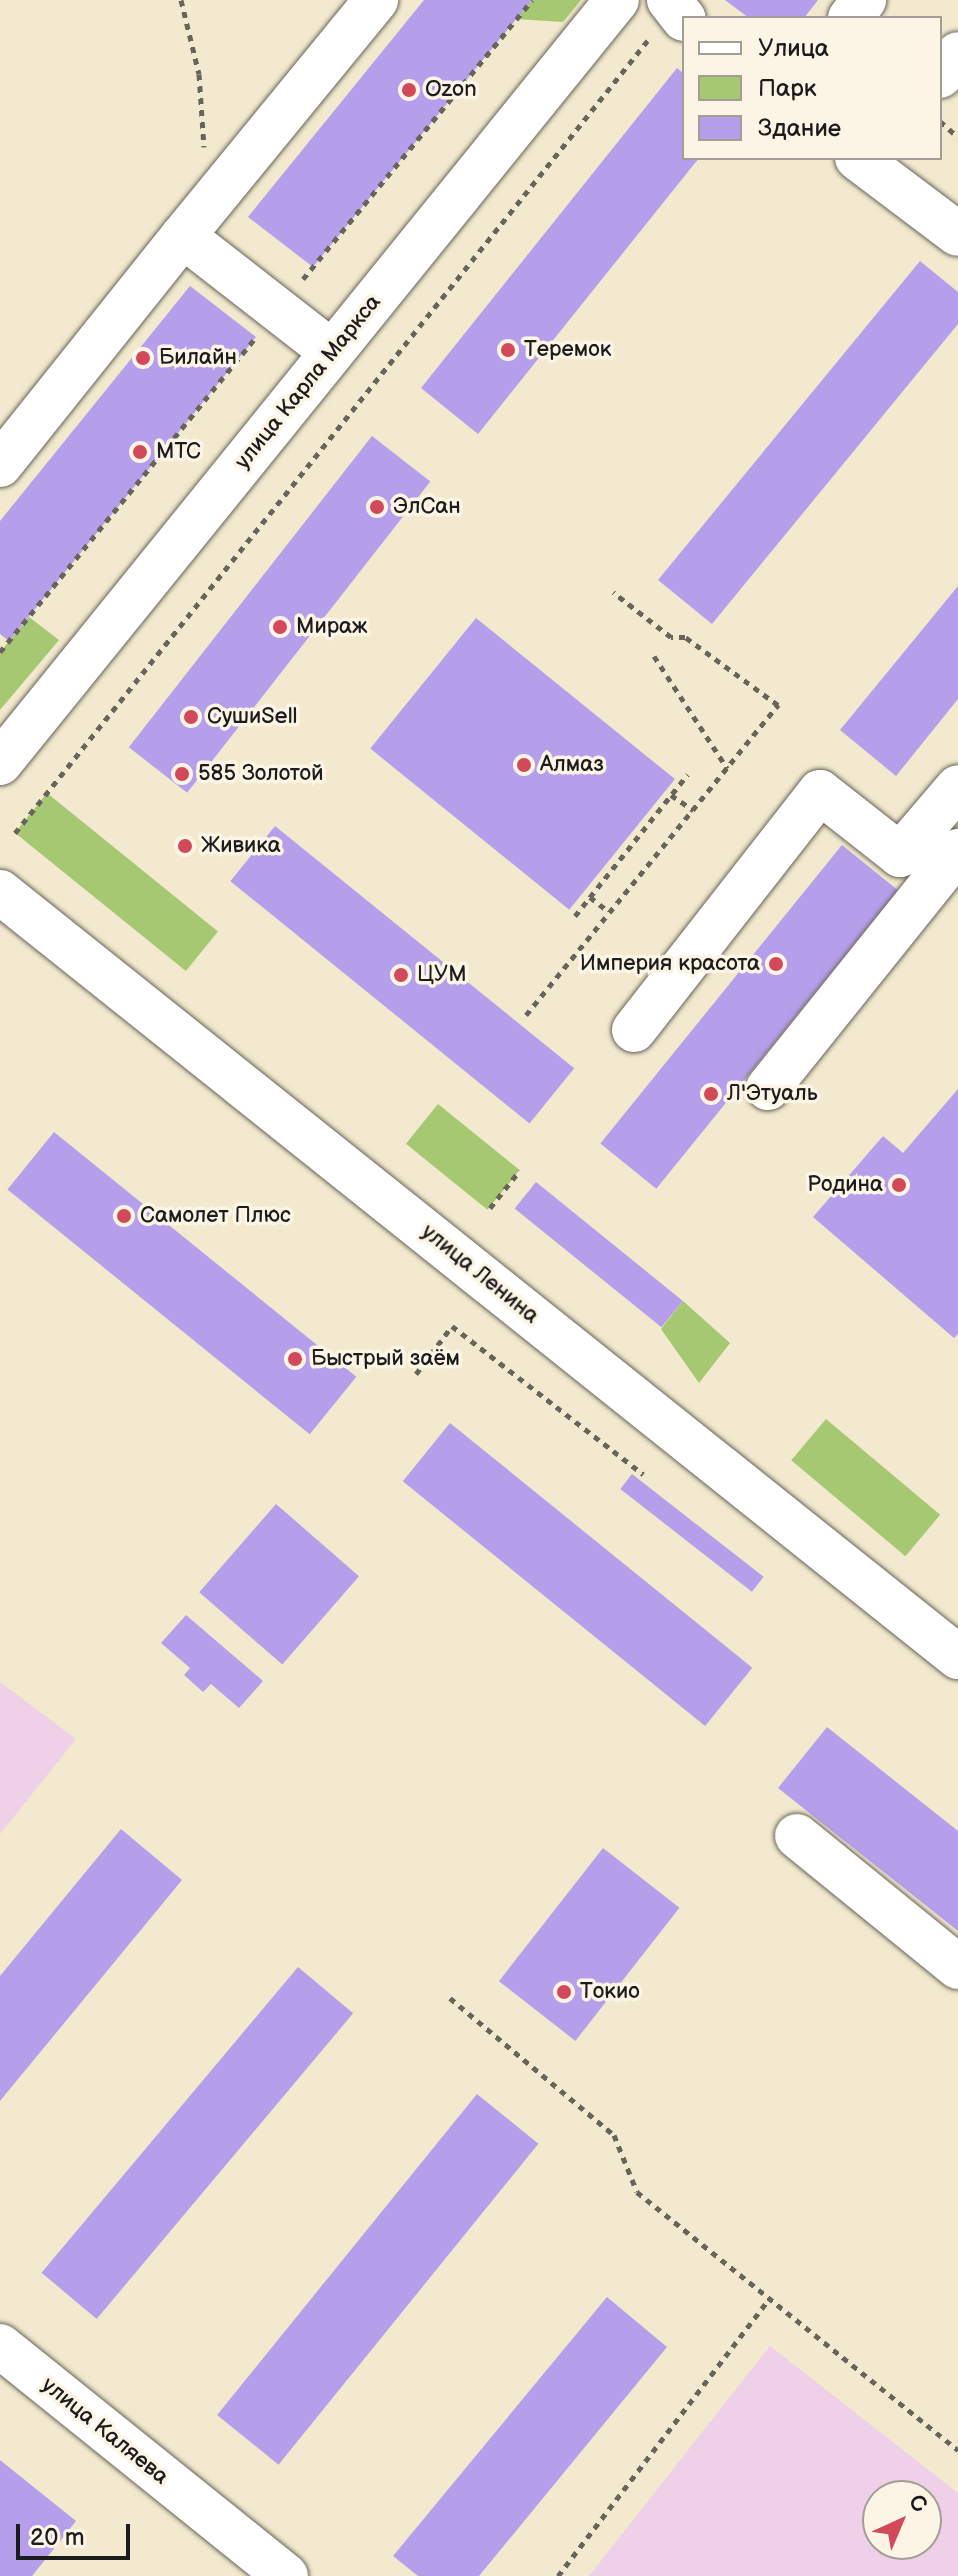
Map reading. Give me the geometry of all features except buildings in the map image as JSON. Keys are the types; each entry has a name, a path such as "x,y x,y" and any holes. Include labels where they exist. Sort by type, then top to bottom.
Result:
{"street":[{"path":"0,465 376,0"},
{"name":"улица Карла Маркса","path":"0,763 617,0"},
{"path":"852,16 864,0"},
{"path":"942,74 958,54"},
{"path":"866,161 958,234"},
{"path":"183,236 332,352"},
{"path":"634,1030 820,792 900,855 952,805"},
{"path":"768,1088 958,851"},
{"name":"улица Ленина","path":"0,892 958,1657"},
{"path":"797,1836 958,1967"},
{"name":"улица Каляева","path":"0,2346 286,2576"}],"path":[{"path":"181,0 199,74 200,132 216,195"},
{"path":"0,652 532,0"},
{"path":"15,833 675,9"},
{"path":"942,123 958,137"},
{"path":"526,1015 778,705 685,637 671,637 613,592"},
{"path":"654,656 727,768"},
{"path":"575,916 688,774"},
{"path":"671,795 693,810"},
{"path":"590,897 609,912"},
{"path":"490,1208 520,1170"},
{"path":"416,1374 452,1326 643,1474"},
{"path":"450,1998 614,2135 637,2192 958,2450"},
{"path":"558,2576 769,2299"}],"shaded area":[{"path":"0,1682 76,1739 0,1834"},
{"path":"770,2346 941,2480 862,2480 862,2560 942,2560 942,2480 958,2493 958,2576 589,2576"}],"green space":[{"path":"532,0 581,0 563,22 516,19"},
{"path":"29,617 59,640 0,710 0,652"},
{"path":"47,793 218,931 186,971 15,833"},
{"path":"438,1104 520,1170 488,1210 406,1144"},
{"path":"683,1301 730,1343 699,1383 661,1329"},
{"path":"826,1419 940,1515 905,1556 791,1460"}],"place":[{"name":"Ozon","path":"409,90"},
{"name":"Теремок","path":"508,350"},
{"name":"Билайн","path":"143,358"},
{"name":"МТС","path":"140,452"},
{"name":"ЭлСан","path":"377,507"},
{"name":"Мираж","path":"280,627"},
{"name":"СушиSell","path":"191,717"},
{"name":"Алмаз","path":"524,765"},
{"name":"585 Золотой","path":"182,774"},
{"name":"Живика","path":"185,846"},
{"name":"Империя красота","path":"776,964"},
{"name":"ЦУМ","path":"401,975"},
{"name":"Л'Этуаль","path":"711,1094"},
{"name":"Родина","path":"899,1185"},
{"name":"Самолет Плюс","path":"124,1216"},
{"name":"Быстрый заём","path":"295,1359"},
{"name":"Токио","path":"564,1992"}]}
